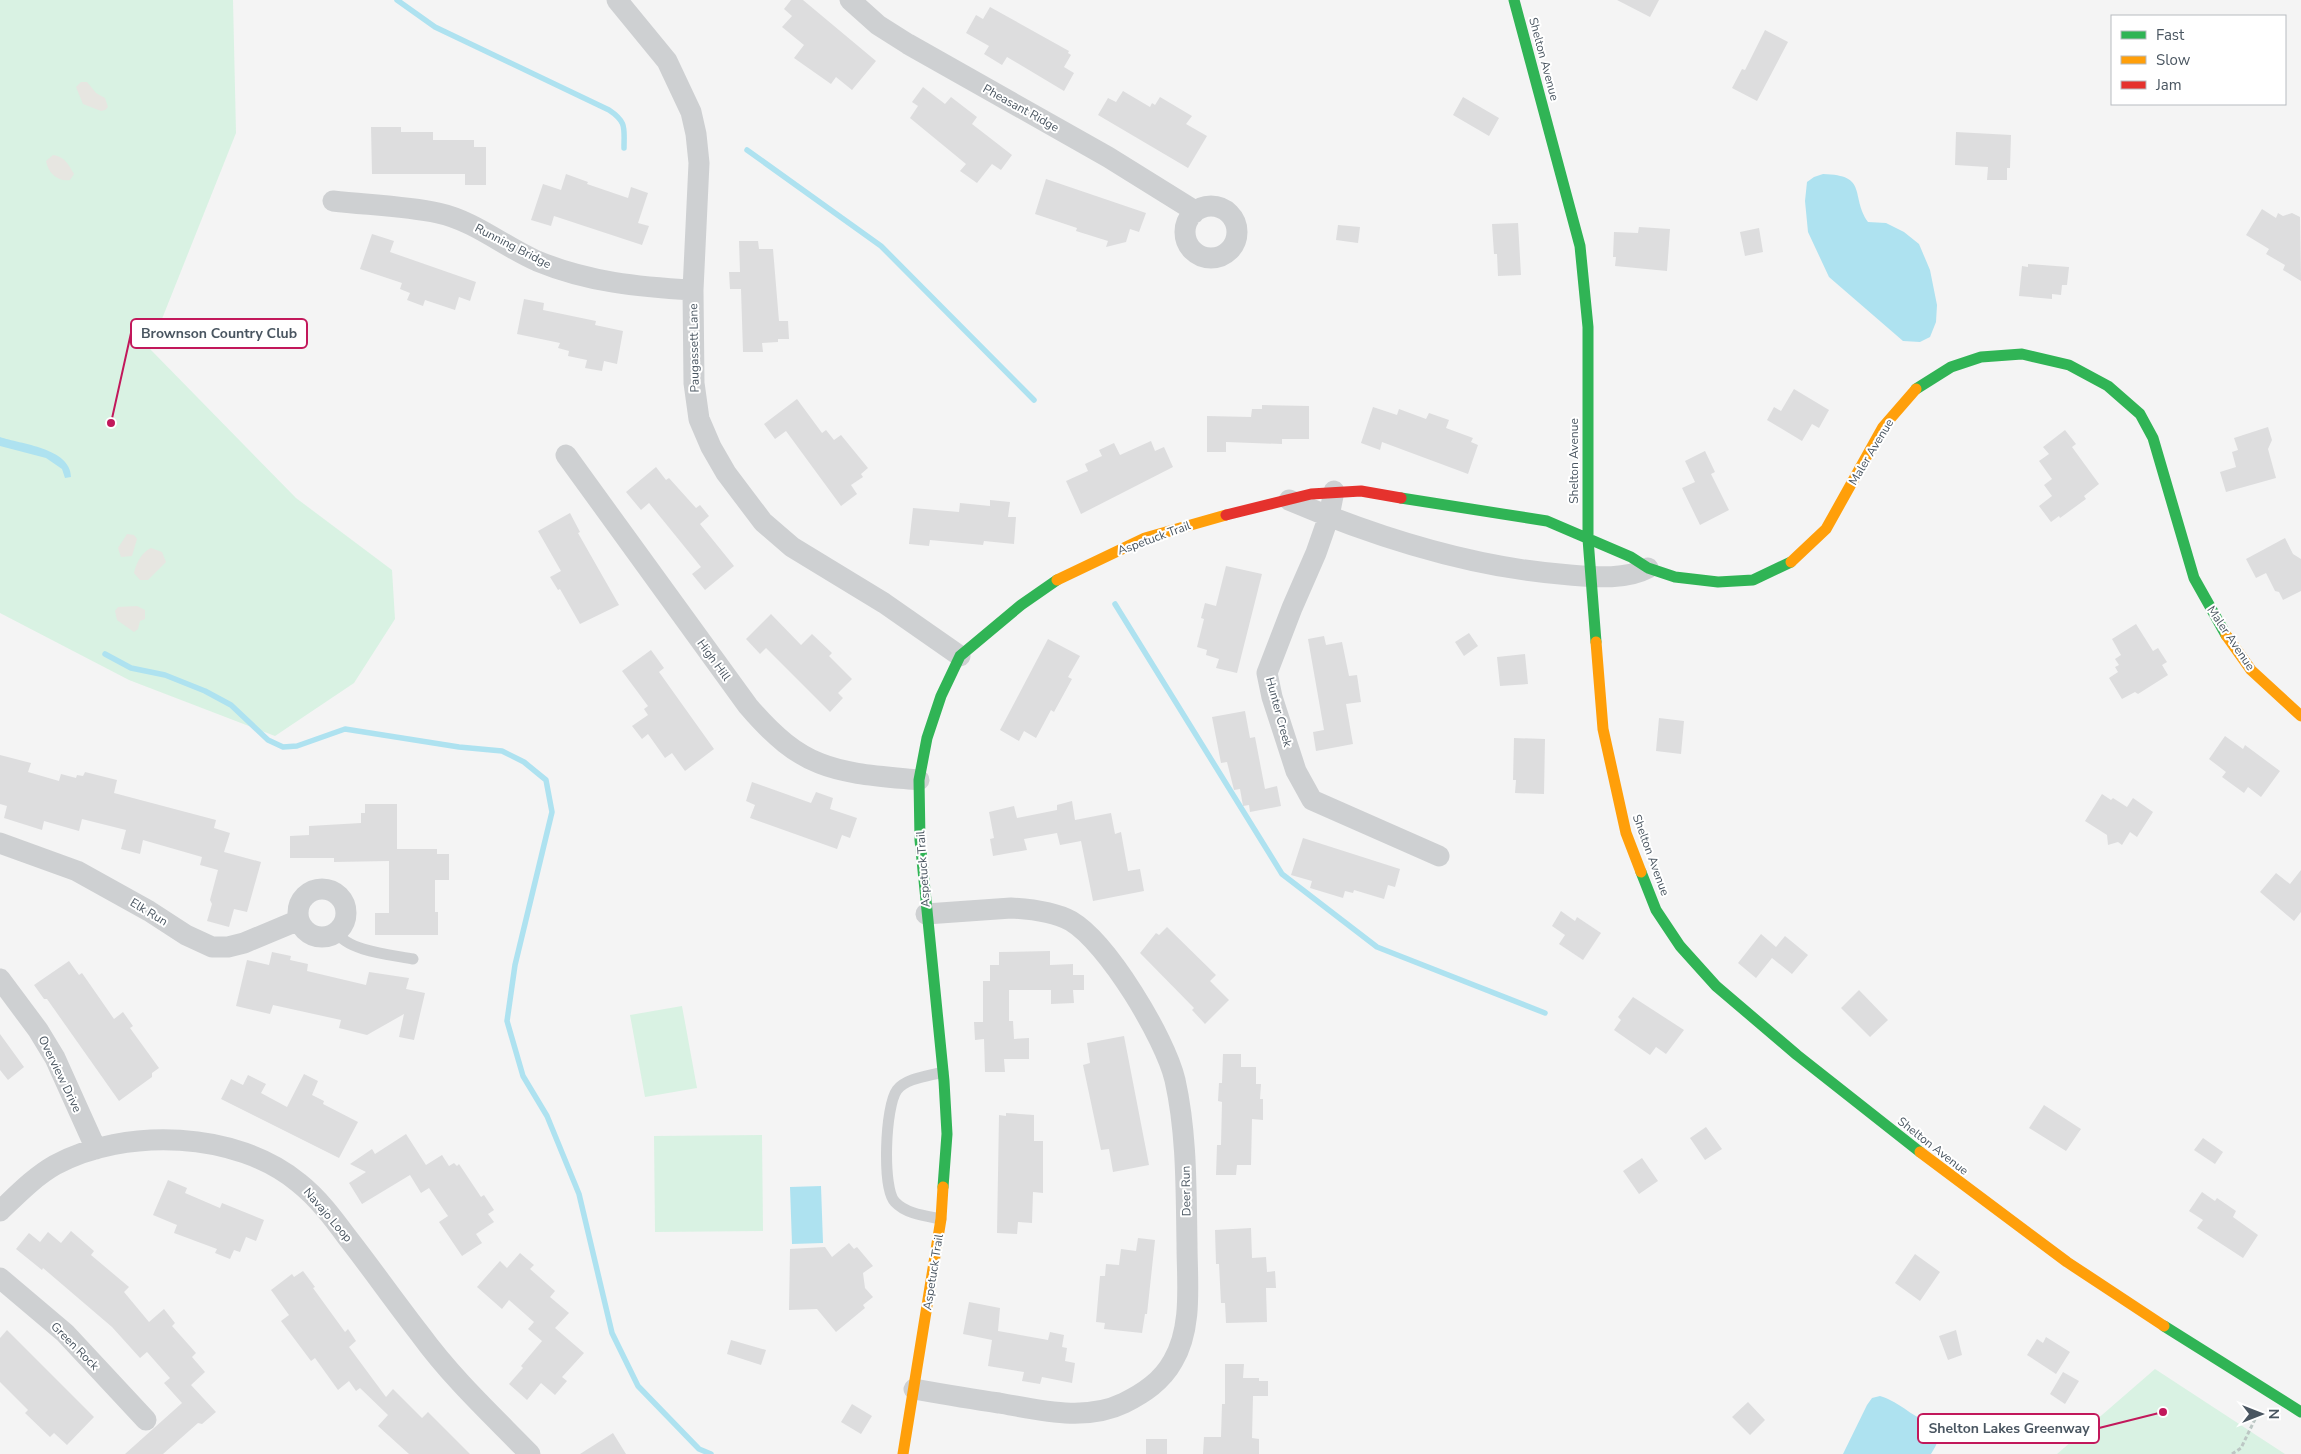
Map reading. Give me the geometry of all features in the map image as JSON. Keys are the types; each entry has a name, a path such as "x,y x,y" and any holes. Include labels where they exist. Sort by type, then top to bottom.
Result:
{"street":[{"name":"Paugassett Lane","path":"617,0 667,61 691,112 696,134 699,163 693,290 696,401 699,419 710,447 726,473 763,522 792,547 884,603 960,656"},
{"name":"Pheasant Ridge","path":"850,0 878,24 908,44 1108,157 1194,212"},
{"name":"Shelton Avenue","path":"1514,0 1576,229 1582,264 1588,327 1588,539 1603,729 1626,833 1656,910 1680,946 1716,986 1754,1019 1956,1182 2067,1262 2185,1340 2301,1412"},
{"name":"Running Bridge","path":"333,201 439,213 479,228 536,260 577,275 630,286 693,290"},
{"name":"Maler Avenue","path":"1588,539 1631,557 1648,568 1675,577 1718,582 1753,580 1792,562 1826,529 1883,427 1918,387 1951,366 1981,357 2022,354 2068,365 2108,386 2140,414 2153,438 2194,578 2222,630 2251,670 2301,716"},
{"name":"High Hill","path":"566,455 748,706 767,729 804,757 823,766 842,772 919,780"},
{"name":"Aspetuck Trail","path":"903,1454 941,1219 947,1134 943,1072 920,840 919,780 927,738 941,696 960,656 1046,586 1072,572 1145,538 1200,521 1288,500 1334,492 1361,491 1547,521 1588,539"},
{"name":"Hunter Creek","path":"1334,492 1329,516 1316,553 1267,673 1272,697 1296,771 1312,800 1439,856"},
{"path":"1288,500 1329,516 1459,559 1538,572 1591,577 1630,575 1648,568"},
{"name":"Elk Run","path":"0,843 77,872 148,911 186,935 212,947 228,947 244,943 299,920"},
{"path":"329,889 342,899 346,908 346,919 337,932 326,936 315,936 305,930 299,920 298,910 305,896 314,890 329,889"},
{"name":"Deer Run","path":"914,1389 1056,1413 1088,1413 1123,1404 1155,1384 1174,1360 1184,1330 1187,1288 1186,1172 1175,1078 1162,1046 1139,1004 1110,960 1097,944 1070,921 1040,911 1025,908 997,908 926,914"},
{"name":"Overview Drive","path":"0,979 38,1030 55,1058 96,1149"},
{"name":"Navajo Loop","path":"0,1211 24,1188 53,1166 96,1149 161,1140 210,1142 260,1159 300,1183 335,1221 453,1376 530,1454"},
{"name":"Green Rock","path":"0,1278 65,1333 146,1420"}],"lane":[{"path":"337,932 340,939 358,948 413,959"},
{"path":"941,1219 918,1215 903,1208 895,1202 888,1189 888,1118 898,1089 912,1080 943,1072"}],"path":[{"path":"2232,1454 2241,1448 2267,1392"}],"green space":[{"path":"0,0 233,0 236,133 150,349 296,498 392,570 395,619 354,683 275,736 129,680 0,613"},
{"path":"682,1006 697,1088 645,1097 630,1015"},
{"path":"762,1135 763,1231 655,1232 654,1136"},
{"path":"2155,1369 2285,1454 2057,1454"}],"sand":[{"path":"81,82 87,82 96,93 105,98 108,107 105,110 101,111 83,104 76,87"},
{"path":"53,155 63,159 70,167 74,174 70,180 61,180 51,173 46,161"},
{"path":"127,534 134,535 137,539 132,556 121,557 118,548"},
{"path":"151,548 162,552 166,562 148,580 140,580 134,573 136,565 142,555"},
{"path":"137,606 145,610 145,619 140,621 138,629 134,632 117,620 115,611 118,607"}],"water":[{"path":"1823,174 1847,178 1853,183 1868,222 1886,223 1904,232 1919,244 1930,270 1937,305 1936,322 1930,337 1920,342 1903,341 1829,277 1808,232 1805,201 1807,182"},
{"path":"0,437 54,453 69,467 71,477 65,478 62,469 46,458 0,446"},
{"path":"821,1186 823,1243 792,1244 790,1187"},
{"path":"1880,1396 1894,1402 1920,1419 1936,1425 1939,1436 1931,1454 1843,1454 1867,1405 1872,1398"}],"building":[{"path":"791,0 803,0 876,61 852,90 836,77 831,84 794,58 804,45 782,27 792,16 784,9"},
{"path":"1617,0 1659,0 1650,17"},
{"path":"990,7 1069,51 1068,53 1071,55 1064,67 1074,73 1064,91 1007,57 1002,65 984,54 989,46 966,33 976,15 983,19"},
{"path":"1765,30 1788,42 1757,101 1732,88 1742,69 1745,70"},
{"path":"923,87 945,104 951,97 977,117 972,124 1012,155 1001,170 992,164 977,183 960,171 966,164 910,118 918,106 912,102"},
{"path":"1123,91 1150,107 1152,103 1155,105 1160,97 1192,116 1186,124 1207,136 1188,168 1098,115 1108,98 1116,102"},
{"path":"1463,97 1499,118 1489,136 1453,115"},
{"path":"371,127 401,127 401,132 433,132 433,140 474,140 474,147 486,147 486,185 465,185 465,174 372,174"},
{"path":"1956,132 2011,135 2010,168 2007,168 2007,180 1987,180 1988,167 1955,165"},
{"path":"566,174 588,182 587,184 628,198 631,187 648,193 638,223 649,226 642,245 554,216 551,226 531,220 543,184 561,190"},
{"path":"1046,179 1146,213 1139,232 1130,229 1126,242 1106,247 1108,241 1076,231 1077,228 1035,214"},
{"path":"2262,209 2276,218 2278,213 2283,216 2292,213 2300,217 2301,281 2283,270 2285,265 2266,254 2269,249 2246,235"},
{"path":"1518,223 1521,275 1498,276 1497,254 1494,254 1492,224"},
{"path":"1338,225 1360,227 1358,243 1336,240"},
{"path":"1639,227 1670,229 1667,271 1615,266 1616,257 1613,257 1614,232 1638,233"},
{"path":"1759,228 1763,252 1745,256 1740,232"},
{"path":"372,234 394,241 390,252 476,282 470,301 459,297 455,310 425,300 423,306 407,300 410,293 400,289 402,283 360,269"},
{"path":"739,241 758,241 759,249 773,249 779,321 788,321 789,339 778,339 778,342 762,343 763,352 743,352 741,289 730,289 729,272 740,272"},
{"path":"2028,264 2069,267 2067,285 2062,285 2061,295 2052,294 2052,299 2019,296 2022,266 2028,267"},
{"path":"524,299 544,303 543,310 596,321 595,325 623,331 617,364 604,361 602,371 585,368 587,360 568,356 569,351 558,348 560,343 517,334"},
{"path":"1794,389 1829,410 1819,428 1812,424 1802,441 1767,420 1774,407 1781,411"},
{"path":"797,399 822,433 826,430 834,440 841,435 868,468 861,474 863,477 851,485 857,494 841,506 786,431 775,439 764,424"},
{"path":"1262,405 1309,406 1309,439 1282,439 1282,444 1226,442 1226,452 1207,452 1207,416 1251,417 1252,409 1262,409"},
{"path":"1373,407 1397,415 1399,409 1426,419 1429,413 1449,420 1446,428 1473,438 1471,442 1478,445 1468,474 1382,442 1380,450 1361,443"},
{"path":"2268,427 2272,440 2268,449 2276,478 2226,492 2220,472 2236,467 2232,452 2238,450 2234,438"},
{"path":"2065,430 2076,444 2072,447 2099,484 2084,496 2086,499 2060,518 2059,516 2051,522 2039,506 2052,496 2044,485 2052,479 2039,461 2049,454 2043,447"},
{"path":"1151,441 1155,451 1164,447 1173,467 1081,514 1066,481 1088,471 1085,464 1102,456 1099,450 1114,443 1120,455"},
{"path":"1705,451 1715,472 1711,474 1729,510 1700,525 1682,488 1695,482 1685,461"},
{"path":"656,467 666,480 669,478 696,508 700,505 709,516 700,524 734,566 705,590 692,574 701,567 649,503 641,510 626,492"},
{"path":"990,500 1010,502 1008,517 1016,517 1014,544 984,541 983,545 930,540 929,546 909,544 913,508 959,512 960,503 990,506"},
{"path":"570,513 580,532 578,533 619,605 580,624 560,589 558,590 550,577 561,571 538,531"},
{"path":"2285,538 2293,554 2301,559 2301,591 2283,600 2279,592 2275,591 2266,573 2256,578 2246,559"},
{"path":"1226,566 1262,574 1237,673 1216,668 1219,659 1206,655 1207,650 1197,647 1204,619 1201,618 1205,603 1216,606"},
{"path":"771,614 801,645 812,634 832,653 829,656 852,679 838,693 843,698 830,712 766,648 760,654 746,639"},
{"path":"2136,624 2153,651 2158,648 2167,662 2162,665 2168,675 2138,694 2135,692 2122,699 2109,678 2118,672 2115,667 2119,665 2115,659 2121,655 2112,639"},
{"path":"1469,633 1478,646 1464,656 1455,642"},
{"path":"1324,636 1326,645 1342,642 1349,676 1357,675 1361,702 1346,704 1353,744 1316,751 1313,732 1324,730 1308,639"},
{"path":"1048,639 1080,656 1068,677 1072,679 1054,712 1051,710 1036,738 1024,731 1019,741 1000,730"},
{"path":"651,650 664,668 659,672 714,749 685,771 672,753 665,758 648,734 642,739 632,726 648,715 644,709 648,706 622,671"},
{"path":"1525,654 1528,684 1500,686 1497,657"},
{"path":"1245,711 1250,738 1255,737 1265,789 1277,786 1281,806 1250,812 1249,805 1243,806 1240,789 1234,790 1227,762 1221,763 1212,717"},
{"path":"1659,718 1684,721 1681,754 1656,751"},
{"path":"2225,736 2243,749 2245,745 2280,771 2261,797 2248,787 2244,793 2222,777 2226,772 2209,759"},
{"path":"1514,738 1545,739 1544,794 1515,793 1516,780 1513,780"},
{"path":"0,755 31,763 28,772 59,781 61,774 76,778 77,775 83,776 85,772 117,780 114,793 216,820 214,828 230,833 224,852 261,862 247,912 234,909 229,927 207,921 218,870 200,865 202,857 143,840 140,854 121,849 126,830 82,819 79,831 44,821 42,830 4,818 7,806 0,804"},
{"path":"752,782 811,803 816,792 833,798 830,809 857,818 850,838 842,835 837,849 750,818 755,805 746,801"},
{"path":"2102,794 2111,800 2113,798 2127,807 2133,798 2153,812 2137,837 2130,832 2122,845 2118,842 2108,845 2107,835 2085,821"},
{"path":"1072,801 1075,820 1111,813 1115,834 1121,832 1128,871 1140,869 1144,891 1093,901 1081,841 1060,845 1057,833 1024,839 1027,850 993,856 990,839 994,838 989,812 1014,806 1017,818 1057,810 1057,805"},
{"path":"365,804 397,804 397,849 437,849 437,854 449,854 449,880 435,880 435,912 438,912 438,935 375,935 375,913 389,913 389,861 334,862 334,858 290,858 290,836 309,835 309,826 361,823 361,813 365,813"},
{"path":"1303,838 1400,869 1395,887 1388,885 1384,899 1354,890 1353,893 1345,891 1343,898 1310,888 1312,881 1291,875"},
{"path":"2301,870 2301,912 2294,921 2260,892 2276,873 2290,884"},
{"path":"1561,911 1575,921 1577,917 1601,933 1583,960 1559,944 1565,935 1552,926"},
{"path":"1167,927 1216,975 1210,981 1229,1000 1205,1024 1192,1010 1194,1008 1140,953 1156,933 1159,935"},
{"path":"1761,934 1776,947 1785,936 1808,955 1792,974 1772,958 1756,978 1738,963"},
{"path":"1050,951 1050,965 1073,964 1073,975 1084,975 1084,990 1073,990 1074,1003 1051,1004 1051,990 1009,990 1009,1021 1013,1021 1014,1039 1029,1038 1029,1059 1004,1059 1005,1072 985,1072 984,1039 975,1040 974,1022 983,1022 983,981 990,981 990,965 999,965 999,952"},
{"path":"272,952 291,956 290,960 308,964 307,971 366,985 369,972 409,978 406,989 425,993 414,1040 399,1037 404,1014 367,1035 339,1028 341,1020 273,1005 270,1014 236,1006 247,960 269,965"},
{"path":"69,961 79,975 82,973 114,1019 123,1012 133,1026 130,1028 159,1068 152,1073 152,1077 119,1101 47,999 44,999 34,985"},
{"path":"1859,990 1888,1020 1870,1037 1841,1008"},
{"path":"1633,997 1684,1030 1666,1054 1656,1047 1650,1055 1614,1030 1621,1020 1618,1017"},
{"path":"0,1034 24,1067 8,1080 0,1070"},
{"path":"1124,1036 1149,1165 1113,1172 1109,1149 1101,1150 1083,1065 1090,1063 1087,1043"},
{"path":"1223,1054 1241,1054 1241,1067 1256,1067 1256,1084 1261,1084 1260,1099 1263,1099 1263,1120 1252,1119 1251,1165 1237,1165 1236,1175 1216,1175 1217,1145 1221,1145 1222,1102 1218,1101 1219,1083 1222,1083"},
{"path":"304,1074 318,1081 312,1095 324,1101 323,1104 358,1122 339,1158 221,1099 231,1079 243,1085 248,1075 266,1084 261,1093 287,1107"},
{"path":"2044,1105 2081,1129 2066,1151 2029,1128"},
{"path":"1006,1113 1034,1115 1034,1141 1043,1141 1043,1193 1033,1192 1032,1223 1018,1222 1017,1234 997,1233 999,1115 1006,1116"},
{"path":"1706,1127 1722,1149 1705,1160 1690,1138"},
{"path":"406,1134 426,1165 442,1155 449,1166 454,1163 457,1166 459,1164 481,1197 484,1195 494,1210 488,1214 494,1222 476,1234 482,1243 462,1256 439,1222 448,1216 429,1188 421,1193 410,1175 362,1204 349,1183 366,1172 350,1164 372,1149 375,1154"},
{"path":"2203,1138 2223,1152 2215,1164 2194,1150"},
{"path":"1642,1158 1658,1181 1639,1194 1623,1171"},
{"path":"168,1180 187,1188 185,1193 220,1208 222,1203 264,1220 256,1241 246,1237 240,1252 234,1250 230,1259 215,1253 217,1249 174,1233 177,1225 153,1215"},
{"path":"2202,1192 2215,1201 2217,1198 2236,1211 2233,1217 2258,1235 2243,1258 2197,1228 2203,1220 2189,1211"},
{"path":"1251,1228 1252,1258 1266,1257 1267,1272 1275,1271 1276,1288 1266,1288 1267,1322 1226,1323 1225,1303 1221,1303 1219,1264 1216,1264 1215,1230"},
{"path":"71,1231 94,1251 91,1255 129,1287 124,1292 149,1322 164,1309 175,1323 172,1326 196,1353 192,1357 205,1372 191,1385 216,1412 202,1424 198,1423 163,1454 125,1454 182,1403 164,1383 170,1378 147,1352 140,1358 112,1327 43,1268 42,1270 16,1249 29,1233 40,1242 48,1232 61,1243"},
{"path":"1138,1238 1155,1240 1147,1314 1145,1314 1142,1333 1104,1329 1105,1323 1096,1322 1100,1276 1105,1276 1106,1264 1119,1265 1121,1249 1136,1251"},
{"path":"849,1243 854,1249 857,1247 873,1266 863,1273 865,1288 873,1297 863,1305 865,1308 836,1332 817,1309 789,1310 790,1249 825,1247 832,1257"},
{"path":"520,1253 534,1265 530,1269 555,1291 550,1297 569,1313 555,1328 584,1353 562,1377 567,1381 555,1395 541,1383 527,1400 509,1384 542,1341 528,1329 534,1322 509,1300 502,1309 477,1287 500,1261 507,1268"},
{"path":"1915,1254 1940,1272 1920,1301 1895,1283"},
{"path":"303,1271 345,1332 348,1329 356,1341 349,1347 386,1397 393,1389 422,1418 428,1412 470,1454 409,1454 378,1426 388,1415 360,1388 356,1391 349,1381 338,1390 315,1358 311,1361 281,1321 289,1315 271,1290 292,1274 294,1277"},
{"path":"969,1302 1000,1308 998,1331 1048,1340 1050,1332 1064,1335 1062,1347 1067,1348 1065,1361 1075,1363 1072,1383 1042,1377 1040,1384 1022,1381 1024,1372 988,1366 992,1340 963,1334"},
{"path":"7,1330 94,1417 67,1445 54,1433 50,1437 25,1413 28,1410 0,1382 0,1338"},
{"path":"1956,1330 1962,1355 1948,1360 1939,1336"},
{"path":"2046,1337 2070,1352 2056,1374 2027,1355 2037,1339 2043,1343"},
{"path":"731,1340 766,1350 761,1365 727,1354"},
{"path":"1225,1364 1244,1364 1243,1378 1259,1378 1259,1381 1268,1381 1268,1396 1253,1396 1252,1438 1259,1439 1259,1454 1203,1454 1204,1437 1221,1437 1222,1404 1225,1404"},
{"path":"2063,1372 2079,1381 2065,1404 2050,1394"},
{"path":"1748,1402 1765,1420 1750,1435 1732,1417"},
{"path":"852,1404 872,1416 861,1434 841,1422"},
{"path":"613,1433 626,1454 580,1454"},
{"path":"1146,1439 1167,1439 1167,1454 1146,1454"}],"waterway":[{"path":"397,0 435,27 609,110 622,122 624,148"},
{"path":"747,150 881,246 1034,400"},
{"path":"1115,604 1282,874 1377,947 1545,1013"},
{"path":"105,654 131,668 165,675 205,691 231,705 268,740 283,747 297,746 345,729 459,747 502,751 524,762 546,780 552,812 515,965 507,1021 523,1076 547,1116 579,1194 612,1333 638,1386 699,1449 711,1454"}],"traffic: fast":[{"path":"1514,0 1580,246 1588,327 1588,539 1596,642"},
{"path":"1916,389 1951,367 1981,357 2022,354 2069,365 2108,386 2140,414 2153,438 2194,578 2226,635"},
{"path":"1401,498 1547,521 1631,557 1648,568 1675,577 1718,582 1753,580 1791,562"},
{"path":"943,1187 947,1134 944,1081 920,840 919,780 927,738 941,696 960,656 1021,605 1057,580"},
{"path":"1641,872 1656,910 1680,946 1716,986 1797,1055 1920,1152"},
{"path":"2164,1326 2301,1412"}],"traffic: slow":[{"path":"1791,562 1826,529 1883,427 1916,389"},
{"path":"1057,580 1145,538 1226,515"},
{"path":"2226,635 2251,670 2301,716"},
{"path":"1596,642 1603,729 1626,833 1641,872"},
{"path":"1920,1152 2067,1262 2164,1326"},
{"path":"903,1454 941,1219 943,1187"}],"traffic: jam":[{"path":"1226,515 1311,494 1361,491 1401,498"}],"place":[{"name":"Brownson Country Club","path":"111,423"},
{"name":"Shelton Lakes Greenway","path":"2163,1412"}]}
